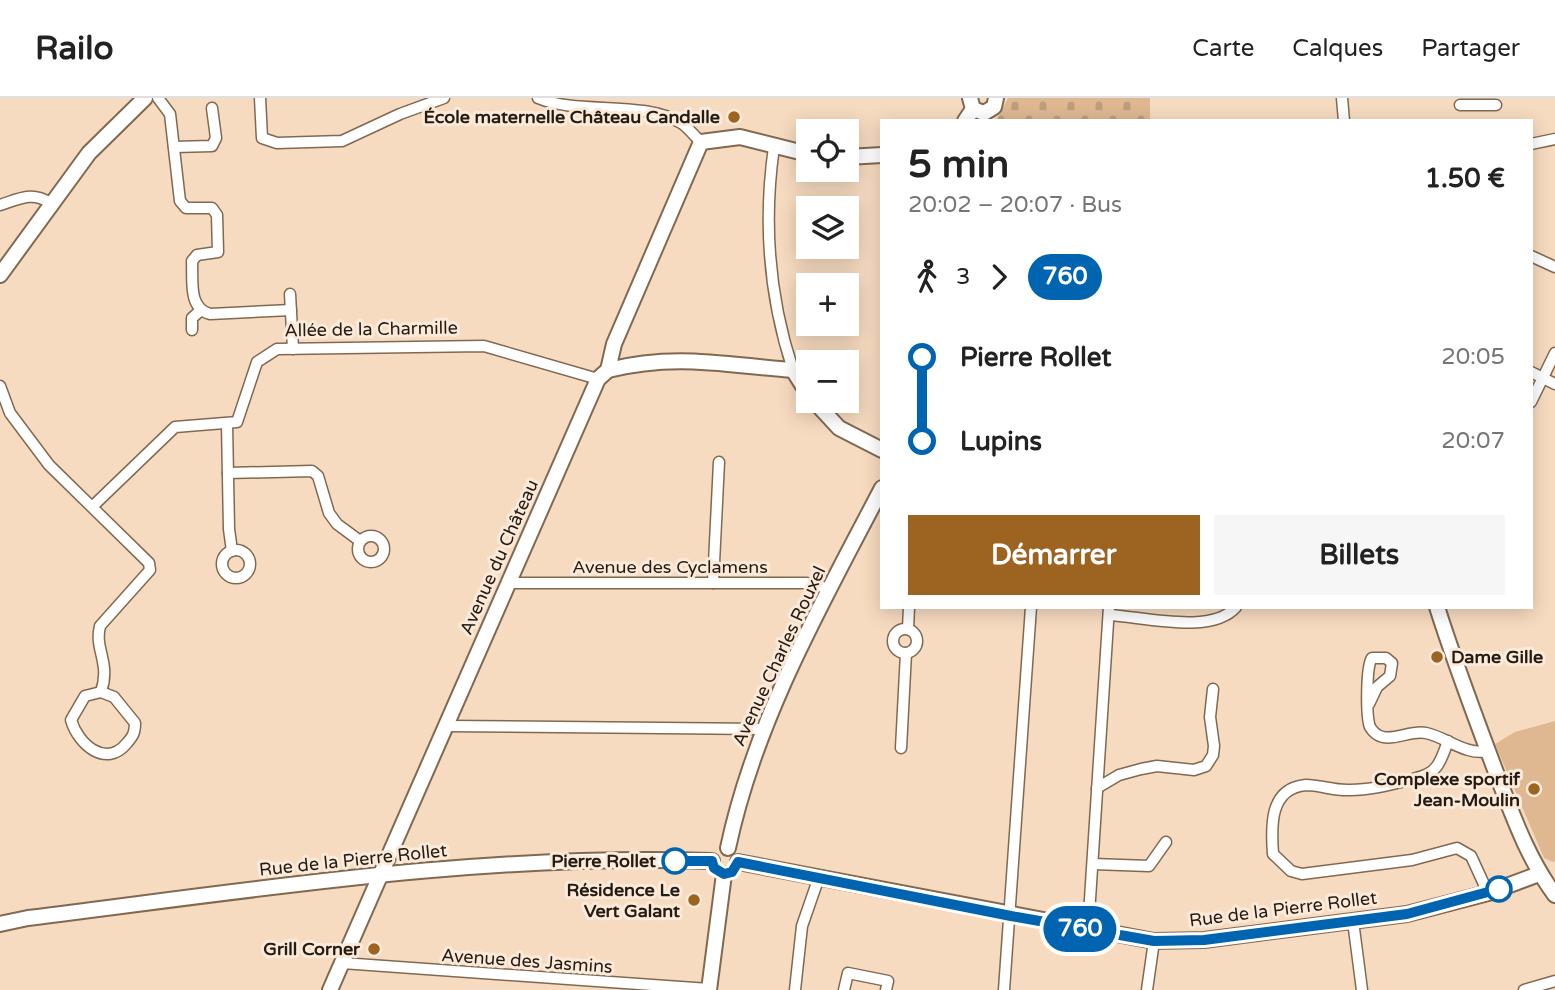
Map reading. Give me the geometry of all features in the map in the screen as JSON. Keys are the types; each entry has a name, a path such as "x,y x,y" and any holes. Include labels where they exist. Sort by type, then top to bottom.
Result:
{"street":[{"path":"0,275 50,203 101,139 145,98"},
{"path":"158,98 170,114 180,201 186,208 212,208 217,215 219,252 197,255 192,261 195,304 200,311 210,314 291,310"},
{"path":"260,98 262,138 277,144 342,141 400,114 444,98"},
{"path":"538,98 557,104 604,106 677,121 701,142 740,137 796,152"},
{"path":"975,112 994,107 996,98"},
{"path":"1342,98 1344,119"},
{"path":"1460,105 1483,102 1496,106"},
{"path":"174,147 212,146 216,138 212,108"},
{"path":"1533,144 1555,139"},
{"name":"Avenue du Château","path":"330,990 508,583 603,375 701,142"},
{"path":"774,147 768,201 771,272 780,332 796,375"},
{"path":"859,156 880,155"},
{"path":"0,205 29,195 39,196 50,203"},
{"path":"1533,257 1555,267"},
{"path":"290,294 293,349"},
{"path":"192,330 192,318 200,311"},
{"name":"Allée de la Charmille","path":"227,424 237,422 242,415 257,362 277,349 484,346 603,375 657,360 687,359 793,370"},
{"path":"1533,398 1555,353"},
{"path":"1533,373 1555,384"},
{"path":"0,386 10,413 49,465 94,505 149,562 150,570 100,626 98,638 106,675 101,692"},
{"path":"825,413 839,428 880,449"},
{"path":"94,505 175,427 227,424 229,529 232,551"},
{"path":"713,583 719,462"},
{"path":"228,473 312,471 318,476 324,502 337,524 360,541"},
{"name":"Avenue Charles Rouxel","path":"728,848 741,789 763,729 831,589 877,509"},
{"name":"Avenue des Cyclamens","path":"508,583 807,583 831,589"},
{"path":"908,629 909,609"},
{"path":"1004,990 1031,609"},
{"path":"1088,930 1109,611 1202,622 1225,617 1234,609"},
{"path":"1438,609 1488,751 1539,874 1555,895"},
{"path":"901,748 906,653 917,644 917,636 908,629"},
{"path":"906,653 895,648 893,640 897,633 908,629"},
{"path":"1097,788 1119,775 1141,769 1157,766 1194,770 1206,766 1213,755 1210,718 1213,689"},
{"path":"101,692 114,697 135,723 135,733 120,752 108,757 100,755 74,731 71,720 85,696 101,692"},
{"path":"1369,704 1369,725 1379,736 1424,732 1475,751 1488,751"},
{"path":"446,726 763,729"},
{"path":"1448,741 1439,764 1431,774 1381,787 1350,790 1307,785 1294,788 1282,796 1275,807 1272,820 1273,854 1291,872 1302,874 1412,860 1457,848 1471,856 1488,893"},
{"path":"1093,864 1149,866 1166,842"},
{"path":"728,848 737,855 738,862 732,872 724,874 714,868 712,861 717,851 728,848"},
{"name":"Rue de la Pierre Rollet","path":"0,925 28,918 380,876 539,861 712,861"},
{"name":"Rue de la Pierre Rollet","path":"738,862 1011,916 1154,941 1204,940 1407,914 1488,893 1539,874"},
{"path":"709,990 724,874"},
{"path":"797,990 802,926 819,877"},
{"path":"1353,921 1362,990"},
{"path":"1147,990 1154,941"},
{"name":"Avenue des Jasmins","path":"342,963 709,990"},
{"path":"844,990 848,973 888,981 886,990"},
{"path":"1524,990 1555,981"}],"green space":[{"path":"1008,98 1150,98 1150,119 997,119"},
{"name":"Complexe sportif Jean-Moulin","path":"1555,721 1553,862 1544,858 1495,744 1515,732"}],"bus line":[{"name":"760","path":"675,861 712,861 714,868 724,874 732,872 738,862 1011,916 1154,941 1204,940 1407,914 1499,889"}],"place":[{"name":"École maternelle Château Candalle","path":"734,117"},
{"name":"Dame Gille","path":"1437,657"},
{"name":"Complexe sportif Jean-Moulin","path":"1534,789"},
{"name":"Pierre Rollet","path":"675,861"},
{"name":"Résidence Le Vert Galant","path":"694,900"},
{"name":"Grill Corner","path":"374,949"}]}
